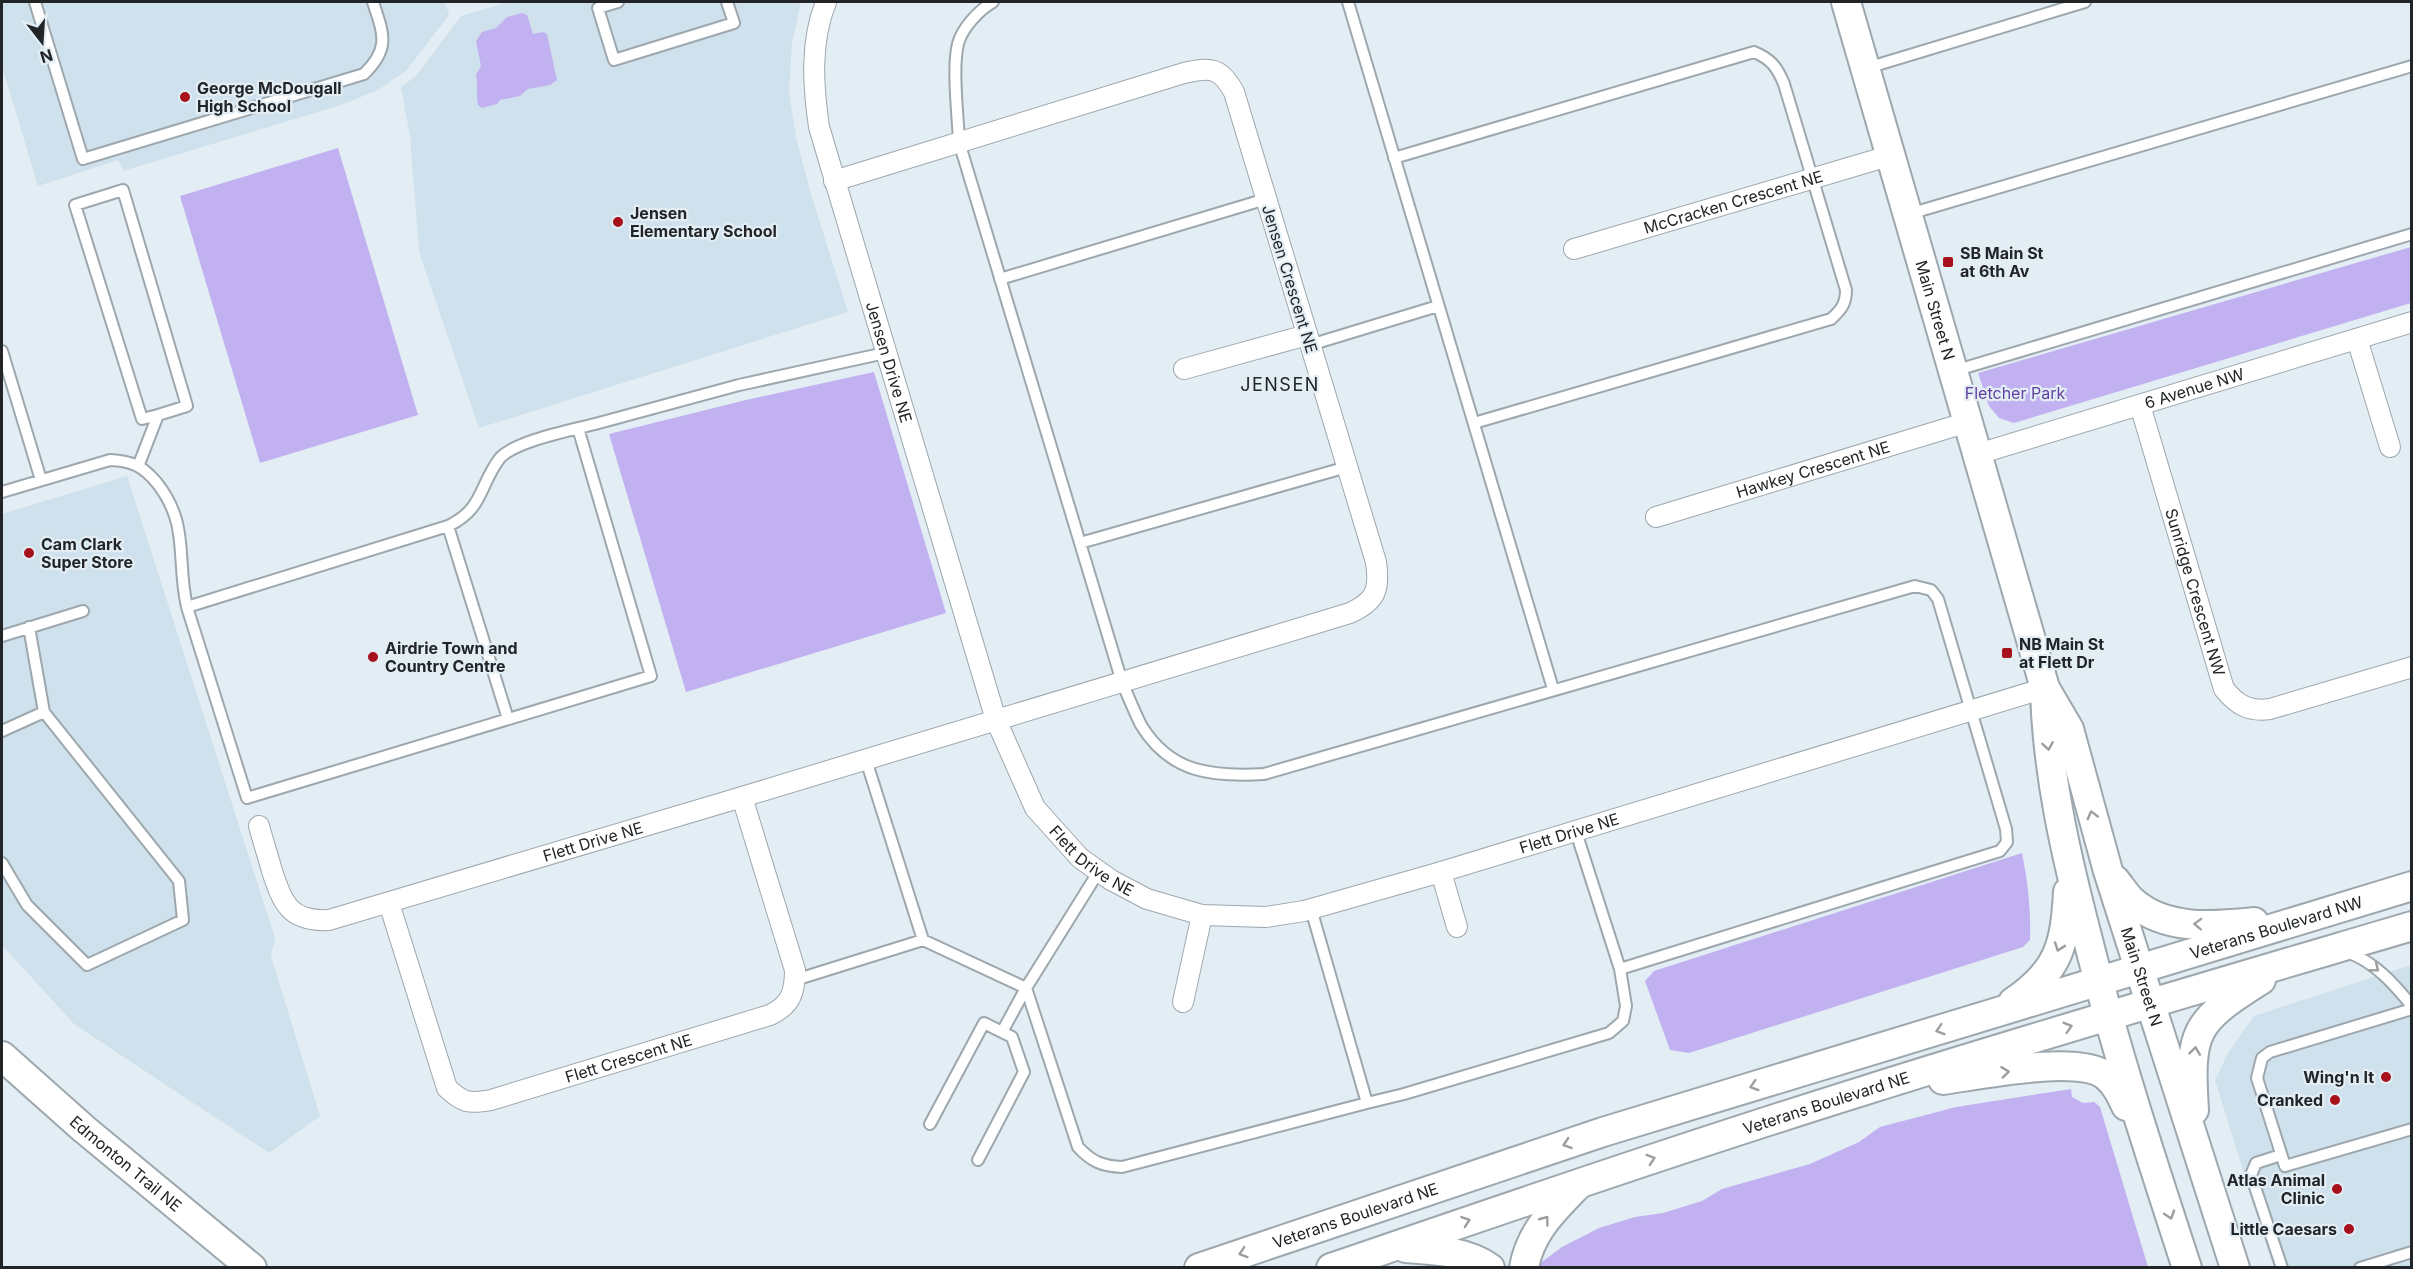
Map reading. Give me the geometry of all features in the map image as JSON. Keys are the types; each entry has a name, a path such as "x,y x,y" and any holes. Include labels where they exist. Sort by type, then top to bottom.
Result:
{"main road":[{"name":"Main Street N","path":"1846,2 2045,688 2069,729 2108,871 2235,1268"},
{"name":"Main Street N","path":"2045,688 2046,738 2069,868 2098,982 2187,1268"},
{"path":"1996,1012 2032,989 2046,974 2061,949 2066,919 2069,868"},
{"path":"2108,871 2132,900 2162,919 2192,924 2229,924 2319,915"},
{"name":"Veterans Boulevard NW","path":"2098,982 2412,886"},
{"path":"2197,1151 2192,1081 2194,1047 2206,1020 2230,999 2269,975 2326,951 2412,926"},
{"name":"Veterans Boulevard NE","path":"1331,1268 1581,1182 1864,1090 2326,951"},
{"name":"Veterans Boulevard NE","path":"1198,1268 1603,1132 2098,982"},
{"name":"Edmonton Trail NE","path":"2,1056 84,1128 252,1268"},
{"path":"1864,1090 2064,1065 2088,1067 2105,1075 2118,1089 2153,1163"},
{"path":"1524,1268 1530,1247 1543,1221 1581,1182"},
{"path":"1392,1247 1441,1250 1472,1258 1490,1268"}],"street":[{"name":"Jensen Drive NE","path":"826,2 817,39 812,83 819,128 996,720"},
{"name":"Jensen Crescent NE","path":"834,181 1184,73 1201,69 1216,70 1227,79 1234,92 1376,562 1378,579 1374,595 1365,606 1350,613 996,720"},
{"name":"McCracken Crescent NE","path":"1574,249 1892,155"},
{"name":"6 Avenue NW","path":"1978,454 2412,322"},
{"path":"2357,339 2390,447"},
{"path":"1184,369 1309,340"},
{"name":"Sunridge Crescent NW","path":"2140,405 2224,689 2233,701 2257,711 2270,709 2412,667"},
{"name":"Hawkey Crescent NE","path":"1656,517 1968,422"},
{"name":"Flett Drive NE","path":"259,826 279,893 285,905 297,915 313,921 329,920 996,720 1035,808 1080,858 1147,899 1202,915 1266,916 1311,909 1441,872 2045,688"},
{"path":"742,797 795,970 795,980"},
{"path":"1441,872 1457,927"},
{"name":"Flett Crescent NE","path":"389,903 447,1088 458,1098 472,1103 491,1100 771,1015 783,1009 790,999 795,988 795,980"},
{"path":"1183,1002 1202,915"}],"lane":[{"path":"35,2 83,159 364,74 377,62 385,38 373,2"},
{"path":"618,2 598,8 614,60 734,23 727,2"},
{"path":"993,2 969,24 958,42 956,59 959,142 1122,682 1142,725 1163,753 1194,770 1232,776 1264,774 1915,586 1931,590 1938,599 2006,829 2007,842 2000,850 1620,969"},
{"path":"1348,2 1553,689"},
{"path":"1866,68 2085,2"},
{"path":"1394,158 1754,52 1766,57 1777,66 1785,84 1846,290 1846,300 1840,310 1831,319 1474,423"},
{"path":"1909,214 2412,66"},
{"path":"123,190 187,406 158,414 142,419 75,205 123,190"},
{"path":"1000,279 1266,199"},
{"path":"1954,371 2412,234"},
{"path":"1309,340 1438,306"},
{"path":"2,351 6,379 41,480"},
{"path":"187,607 448,526 463,519 471,512 500,459 516,447 739,385 885,353"},
{"path":"139,464 158,414"},
{"path":"2,492 110,460 127,460 139,464 159,485 176,513 187,607 247,798 651,676 578,428"},
{"path":"1080,543 1347,467"},
{"path":"448,526 508,719"},
{"path":"2,636 83,610"},
{"path":"2,863 27,905 87,965 183,920 179,881 44,712 29,627"},
{"path":"2,731 44,712"},
{"path":"866,759 923,940"},
{"path":"795,980 923,940 1026,988 1078,1147 1089,1160 1105,1166 1122,1167 1404,1094 1609,1033 1623,1021 1626,1006 1620,969 1576,832"},
{"path":"1002,1032 1026,988 1098,871"},
{"path":"1311,909 1368,1103"},
{"path":"2326,951 2348,952 2363,958 2392,982 2412,1007 2271,1052 2262,1058 2257,1078 2285,1166 2412,1129"},
{"path":"930,1124 984,1023 1012,1037 1024,1072 978,1160"},
{"path":"2281,1155 2256,1163 2250,1175 2282,1268"},
{"path":"2360,1268 2412,1252"}],"shaded area":[{"name":"George McDougall High School","path":"2,2 445,2 449,15 406,71 378,90 341,105 123,171 118,160 38,186 2,66"},
{"name":"Jensen Elementary School","path":"508,2 801,2 792,43 789,93 796,137 810,191 848,312 479,428 419,252 410,136 401,87 417,75 461,16"},
{"path":"127,476 275,938 271,956 320,1116 269,1153 74,1024 2,945 2,514"},
{"path":"2411,965 2411,1267 2273,1267 2215,1080 2228,1053 2254,1016"}],"green space":[{"path":"522,13 527,15 533,34 543,32 547,34 557,80 550,85 528,89 520,96 500,100 497,104 482,108 477,102 476,75 481,66 476,41 482,32 496,28 507,17"},
{"path":"338,148 418,415 260,463 180,196"},
{"name":"Fletcher Park","path":"2411,247 2411,303 2014,423 1999,418 1989,406 1978,373"},
{"path":"874,372 946,613 686,692 609,434 746,400"},
{"path":"2022,853 2029,896 2030,929 2030,940 2023,947 1689,1053 1670,1050 1645,981 1654,971"},
{"path":"2071,1089 2072,1097 2083,1103 2094,1102 2100,1107 2148,1267 1539,1268 1539,1264 1562,1247 1599,1228 1635,1217 1663,1213 1702,1201 1722,1189 1810,1164 1859,1142 1880,1127 1956,1107"}],"place":[{"name":"George McDougall High School","path":"185,97"},
{"name":"Jensen Elementary School","path":"618,222"},
{"name":"SB Main St at 6th Av","path":"1948,262"},
{"name":"Cam Clark Super Store","path":"29,553"},
{"name":"NB Main St at Flett Dr","path":"2007,653"},
{"name":"Airdrie Town and Country Centre","path":"373,657"},
{"name":"Wing'n It","path":"2386,1077"},
{"name":"Cranked","path":"2335,1100"},
{"name":"Atlas Animal Clinic","path":"2337,1189"},
{"name":"Little Caesars","path":"2349,1229"}],"district":[{"name":"JENSEN","path":"1280,385"}]}
